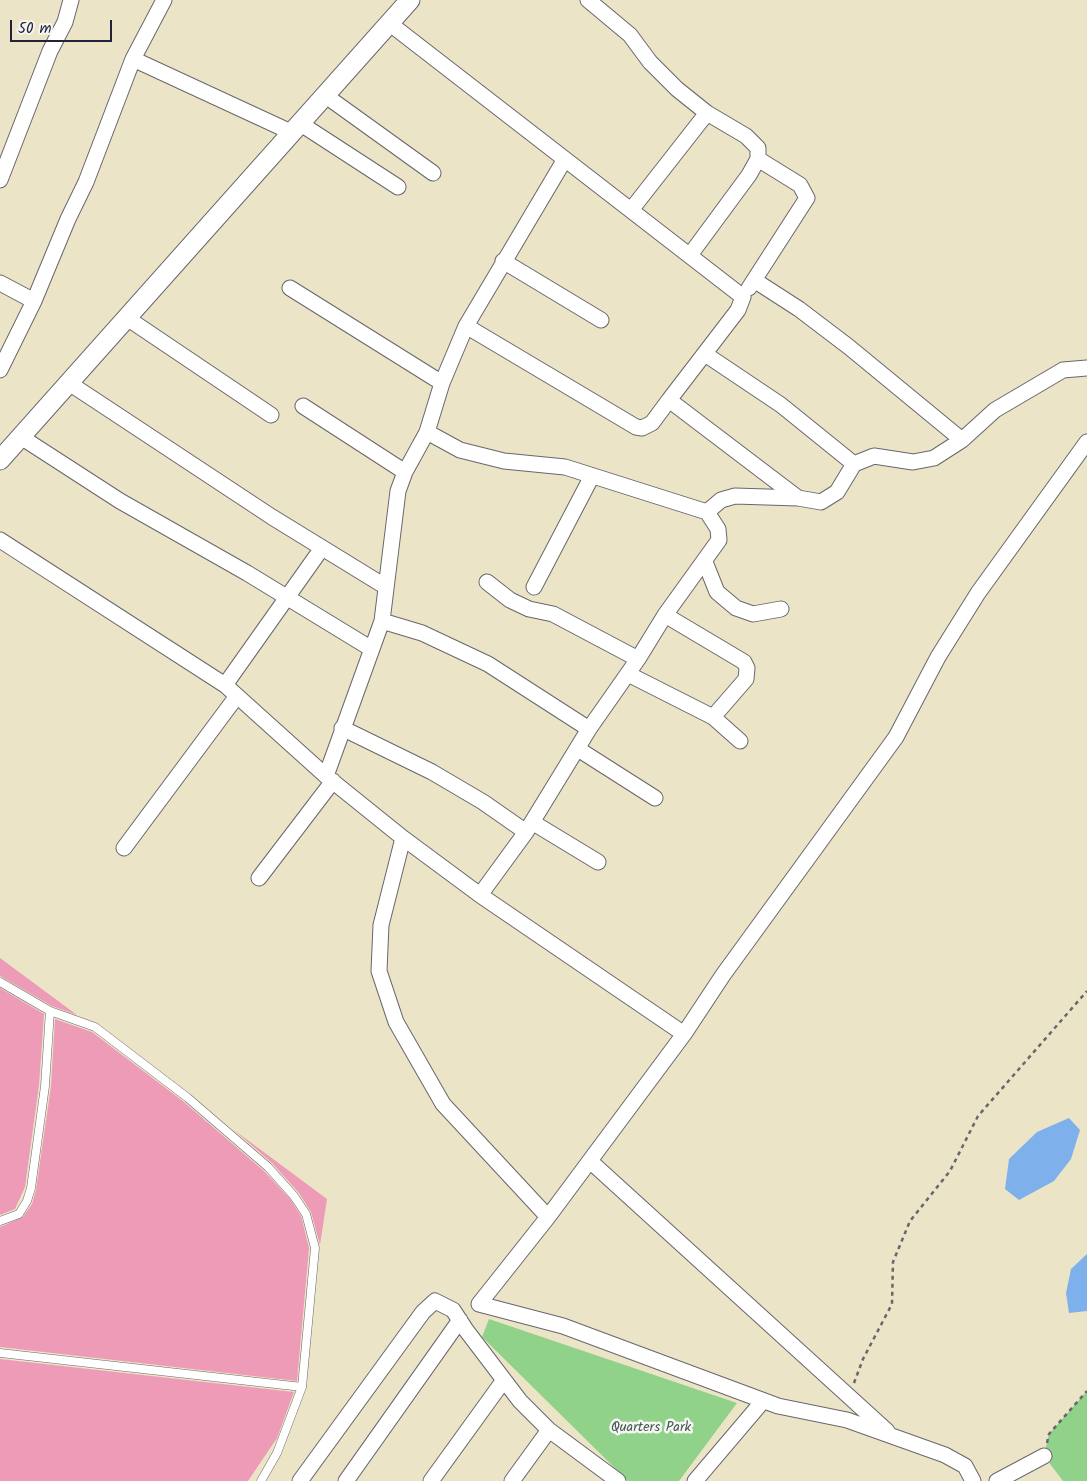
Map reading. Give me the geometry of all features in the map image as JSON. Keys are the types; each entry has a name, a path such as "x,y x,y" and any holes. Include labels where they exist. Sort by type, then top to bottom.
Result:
{"street":[{"path":"0,180 50,51 65,22 71,0"},
{"path":"0,370 34,301 68,219 86,182 133,59 164,0"},
{"path":"0,460 410,0"},
{"path":"588,0 630,35 650,62 707,113 746,136 758,148 758,159 690,255"},
{"path":"389,23 743,296"},
{"path":"133,59 297,128 398,187"},
{"path":"326,96 433,173"},
{"path":"631,210 707,113"},
{"path":"259,878 330,779 342,728 370,648 382,621 398,491 405,472 427,432 442,383 466,326 565,159"},
{"path":"466,326 636,427 642,428 652,423 738,310 743,296 807,198 800,185 758,159"},
{"path":"503,261 601,320"},
{"path":"754,280 799,309 849,347 962,440"},
{"path":"0,283 34,301"},
{"path":"290,288 442,383"},
{"path":"127,318 272,415"},
{"path":"705,354 781,405 854,464"},
{"path":"707,512 721,500 735,496 798,498 821,502 837,492 854,464 874,456 913,462 934,458 962,440 995,410 1064,370 1087,368"},
{"path":"69,383 322,548 386,587"},
{"path":"669,400 798,498"},
{"path":"304,406 405,472"},
{"path":"427,432 460,450 504,460 565,467 707,512 718,530 719,540 705,562 694,572 664,615 638,659 589,729 529,827 480,894"},
{"path":"21,437 120,501 247,573 370,648"},
{"path":"346,1481 479,1304 548,1217 684,1034 723,975 896,737 938,657 978,593 1087,442"},
{"path":"534,587 592,476"},
{"path":"0,540 225,685 330,779 403,838 480,894 684,1034"},
{"path":"225,685 322,548"},
{"path":"705,562 717,592 736,608 753,614 781,609"},
{"path":"487,582 510,600 529,609 553,614 638,659"},
{"path":"664,615 744,662 747,668 746,679 713,717"},
{"path":"382,621 422,633 488,664 589,729"},
{"path":"628,674 713,717 740,741"},
{"path":"124,848 237,696"},
{"path":"342,728 432,772 529,827 598,862"},
{"path":"578,749 655,798"},
{"path":"403,838 381,925 380,943 379,971 396,1022 443,1104 548,1217"},
{"path":"590,1161 894,1438"},
{"path":"300,1481 427,1306 435,1301 453,1310 520,1401 549,1430 601,1476 618,1481"},
{"path":"479,1304 563,1326 763,1401 778,1406 847,1420 945,1455 965,1466 973,1481"},
{"path":"431,1481 504,1380"},
{"path":"695,1481 763,1401"},
{"path":"512,1481 549,1430"},
{"path":"997,1481 1044,1456"}],"lane":[{"path":"0,982 50,1011 95,1027 188,1098 268,1167 294,1196 306,1214 315,1248 302,1387 278,1453 261,1481"},
{"path":"0,1221 19,1214 27,1201 45,1086 50,1011"},
{"path":"0,1353 302,1387"}],"path":[{"path":"847,1396 857,1379 871,1343 892,1304 893,1262 910,1221 950,1171 978,1116 1087,991"},
{"path":"1044,1456 1049,1434 1087,1392"}],"green space":[{"name":"Quarters Park","path":"489,1319 737,1403 679,1481 628,1481 482,1337"},
{"path":"1087,1391 1087,1481 1063,1481 1044,1456 1049,1434"}],"water":[{"path":"1069,1118 1080,1130 1071,1159 1054,1181 1019,1200 1005,1189 1009,1159 1037,1132"},
{"path":"1087,1254 1087,1311 1069,1313 1066,1293 1071,1269"}],"building":[{"path":"0,958 77,1015 52,1006 0,976"},
{"path":"0,988 44,1014 39,1085 25,1187 15,1209 0,1215"},
{"path":"55,1019 92,1032 184,1102 264,1171 290,1199 301,1216 309,1248 297,1381 0,1347 0,1227 23,1217 32,1204 36,1190 51,1086"},
{"path":"234,1130 327,1199 320,1245 311,1212 299,1193 272,1163"},
{"path":"0,1359 294,1392 277,1438 248,1481 0,1481"}]}
